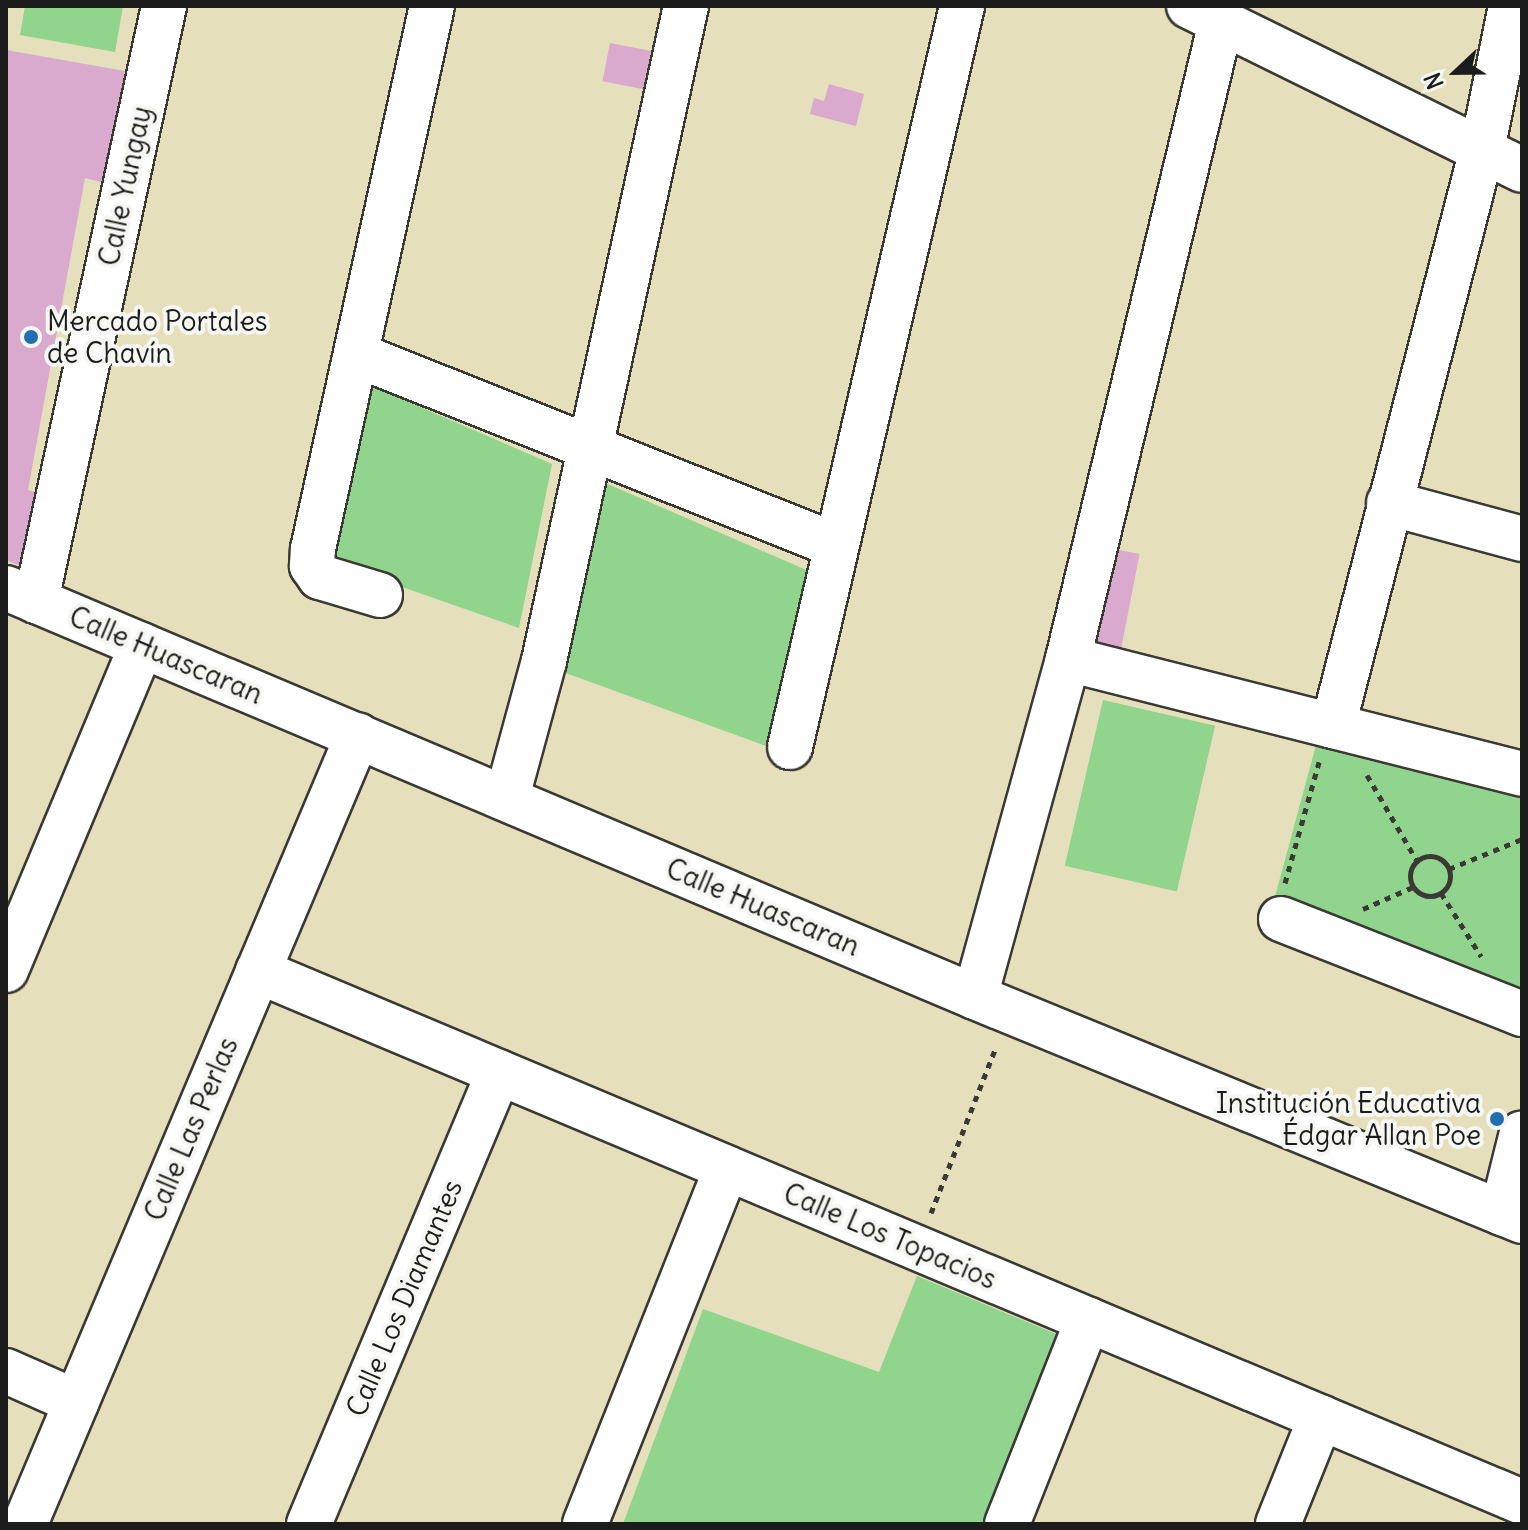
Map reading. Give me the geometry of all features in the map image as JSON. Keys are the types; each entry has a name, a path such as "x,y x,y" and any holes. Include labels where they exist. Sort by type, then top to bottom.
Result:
{"street":[{"name":"Calle Yungay","path":"21,595 164,6"},
{"path":"380,595 320,577 312,566 313,549 432,6"},
{"path":"507,797 544,661 686,6"},
{"path":"790,747 962,6"},
{"path":"1328,738 1482,150 1511,6"},
{"path":"993,1004 1205,14 1522,170"},
{"path":"357,355 835,545"},
{"path":"1389,503 1522,539"},
{"name":"Calle Huascaran","path":"21,595 993,1004 1512,1217"},
{"path":"6,970 142,645"},
{"path":"1068,659 1328,738 1522,774"},
{"name":"Calle Las Perlas","path":"25,1524 358,735"},
{"path":"1282,905 1522,1014"},
{"name":"Calle Los Topacios","path":"258,971 1522,1502"},
{"name":"Calle Los Diamantes","path":"309,1524 499,1072"},
{"path":"1512,1217 1522,1133"},
{"path":"585,1524 727,1168"},
{"path":"1007,1524 1088,1319"},
{"path":"6,1371 76,1402"},
{"path":"1278,1524 1321,1417"}],"path":[{"path":"1282,905 1328,738"},
{"path":"1365,771 1417,861"},
{"path":"1449,869 1522,839"},
{"path":"1417,861 1435,857 1449,869"},
{"path":"1417,861 1410,877 1413,887 1426,895 1441,893 1447,886 1449,869"},
{"path":"1355,912 1413,887"},
{"path":"1441,893 1482,958"},
{"path":"917,1247 993,1004"}],"green space":[{"path":"25,6 123,6 115,52 20,35"},
{"path":"360,381 552,464 519,628 325,560"},
{"path":"596,479 811,572 766,746 552,668"},
{"path":"1103,700 1215,726 1177,892 1065,866"},
{"path":"1316,745 1522,794 1522,1007 1272,908"},
{"path":"917,1276 1063,1337 987,1524 623,1524 703,1309 879,1372"}],"building":[{"path":"610,43 655,52 648,90 603,81"},
{"name":"Mercado Portales de Chavín","path":"6,50 125,71 105,183 85,178 28,490 44,494 30,570 6,560"},
{"path":"829,84 864,94 856,126 810,114 814,98 824,101"},
{"path":"1114,549 1140,554 1119,660 1093,655"}],"place":[{"name":"Mercado Portales de Chavín","path":"31,337"},
{"name":"Institución Educativa Édgar Allan Poe","path":"1497,1119"}]}
